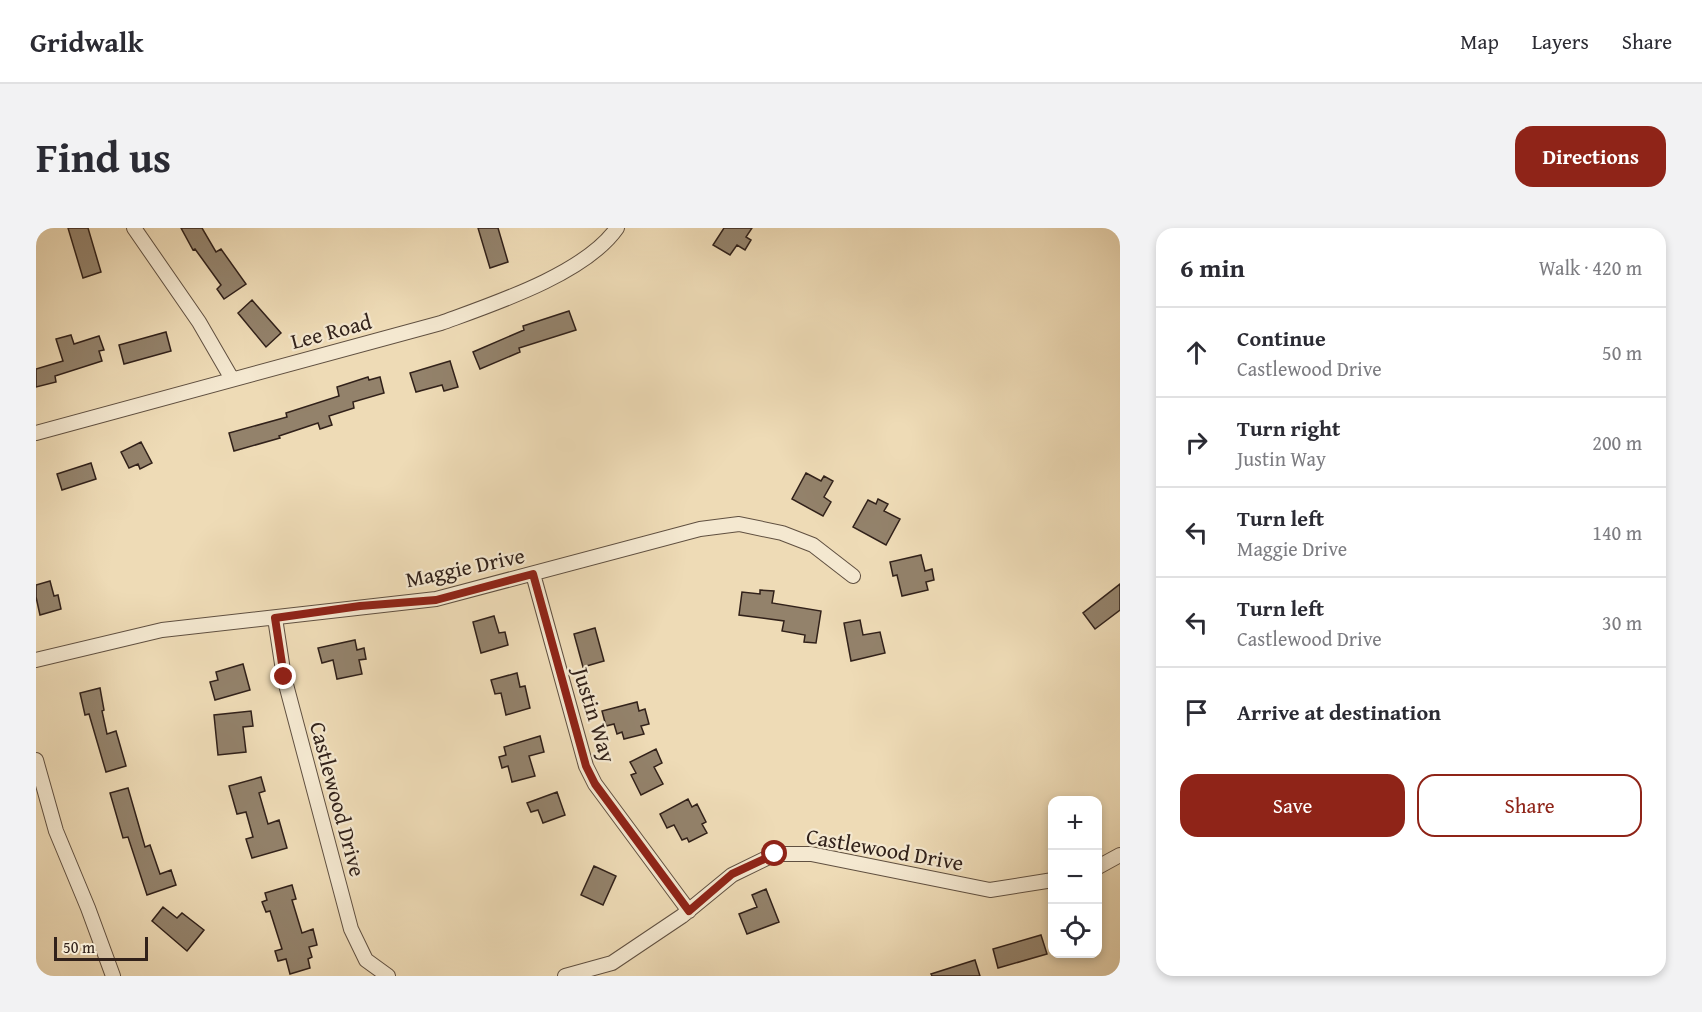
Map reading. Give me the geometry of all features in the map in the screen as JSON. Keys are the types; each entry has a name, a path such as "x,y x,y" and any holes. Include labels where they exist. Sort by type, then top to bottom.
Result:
{"street":[{"path":"134,228 199,322 232,379"},
{"name":"Lee Road","path":"36,433 441,323 565,272 590,256 617,228"},
{"name":"Maggie Drive","path":"36,660 162,630 360,606 436,600 700,529 739,524 782,533 813,545 853,576"},
{"name":"Justin Way","path":"533,574 586,766 595,784 689,911"},
{"name":"Castlewood Drive","path":"275,618 284,677 351,929 366,960 388,976"},
{"path":"36,760 56,831 113,976"},
{"name":"Castlewood Drive","path":"565,976 612,963 689,911 732,874 775,854 811,854 990,890 1048,881"},
{"path":"1102,865 1120,855"}],"building":[{"path":"68,228 88,228 101,272 83,278"},
{"path":"181,228 202,228 216,252 221,249 246,284 224,299 217,289 221,285 195,249 193,250"},
{"path":"478,228 498,228 508,262 490,268"},
{"path":"724,228 752,228 746,237 751,240 745,250 737,245 730,255 713,245"},
{"path":"252,300 281,333 266,347 238,313"},
{"path":"569,311 576,330 519,348 520,352 480,369 473,352 524,330 523,326"},
{"path":"166,332 171,351 124,364 119,345"},
{"path":"71,335 74,344 99,336 104,350 99,351 102,361 55,376 56,382 36,387 36,369 63,361 56,339"},
{"path":"450,361 458,387 444,391 442,385 416,392 410,373"},
{"path":"368,377 369,380 380,377 384,393 353,402 354,408 329,416 332,425 320,429 318,423 279,436 280,438 234,451 229,433 287,417 286,413 339,396 337,387"},
{"path":"141,442 152,463 140,469 138,464 129,468 121,452"},
{"path":"91,463 96,479 62,490 57,474"},
{"path":"806,473 821,481 824,476 833,481 824,497 831,502 823,516 792,499"},
{"path":"878,499 888,504 884,511 900,519 886,545 853,527 868,500 876,504"},
{"path":"921,555 925,571 932,569 934,580 926,582 928,590 902,596 897,575 893,576 890,562"},
{"path":"50,581 54,596 58,595 61,609 40,615 36,585"},
{"path":"1120,584 1120,610 1095,629 1083,613"},
{"path":"760,590 774,591 772,603 821,611 816,643 804,642 805,635 782,631 784,621 739,615 742,592 760,594"},
{"path":"494,616 499,633 505,632 508,645 481,653 473,622"},
{"path":"860,620 863,635 880,632 885,653 851,661 844,623"},
{"path":"595,628 604,661 583,667 574,634"},
{"path":"355,640 357,650 364,648 366,659 359,660 362,674 337,679 333,660 322,663 318,648"},
{"path":"243,664 250,690 215,700 210,682 218,680 216,672"},
{"path":"517,673 520,687 525,686 530,708 506,715 501,693 495,694 491,680"},
{"path":"100,688 107,734 116,731 126,766 106,772 89,714 85,715 80,693"},
{"path":"637,702 639,711 645,709 649,724 641,726 644,734 624,739 622,732 617,734 614,724 606,726 602,711"},
{"path":"251,711 253,726 243,727 246,752 218,755 214,715"},
{"path":"540,736 544,752 529,756 535,776 512,782 508,766 502,768 499,757 506,755 504,747"},
{"path":"656,749 662,763 654,767 663,784 641,795 631,775 636,773 630,762"},
{"path":"261,777 265,791 259,793 268,824 279,820 287,848 252,858 246,839 253,837 246,812 237,814 229,786"},
{"path":"128,788 145,847 150,845 160,874 171,870 176,885 147,895 128,837 123,838 110,793"},
{"path":"557,792 565,815 543,823 538,810 531,812 527,803"},
{"path":"688,799 692,807 697,804 706,822 702,824 707,833 689,842 687,838 682,840 674,825 667,828 660,814"},
{"path":"594,866 616,876 603,905 581,895"},
{"path":"292,885 296,899 292,900 302,933 313,929 317,945 309,947 312,957 308,959 310,968 290,974 286,959 278,961 275,951 282,949 270,911 266,912 262,902 267,900 265,893"},
{"path":"766,889 779,922 747,934 739,914 757,907 752,895"},
{"path":"163,907 177,918 182,913 204,930 187,951 152,921"},
{"path":"1041,935 1047,954 998,968 993,949"},
{"path":"975,960 980,976 932,976 931,974"}],"route":[{"path":"284,677 275,618 360,606 436,600 533,574 586,766 595,784 689,911 732,874 775,854"}]}
